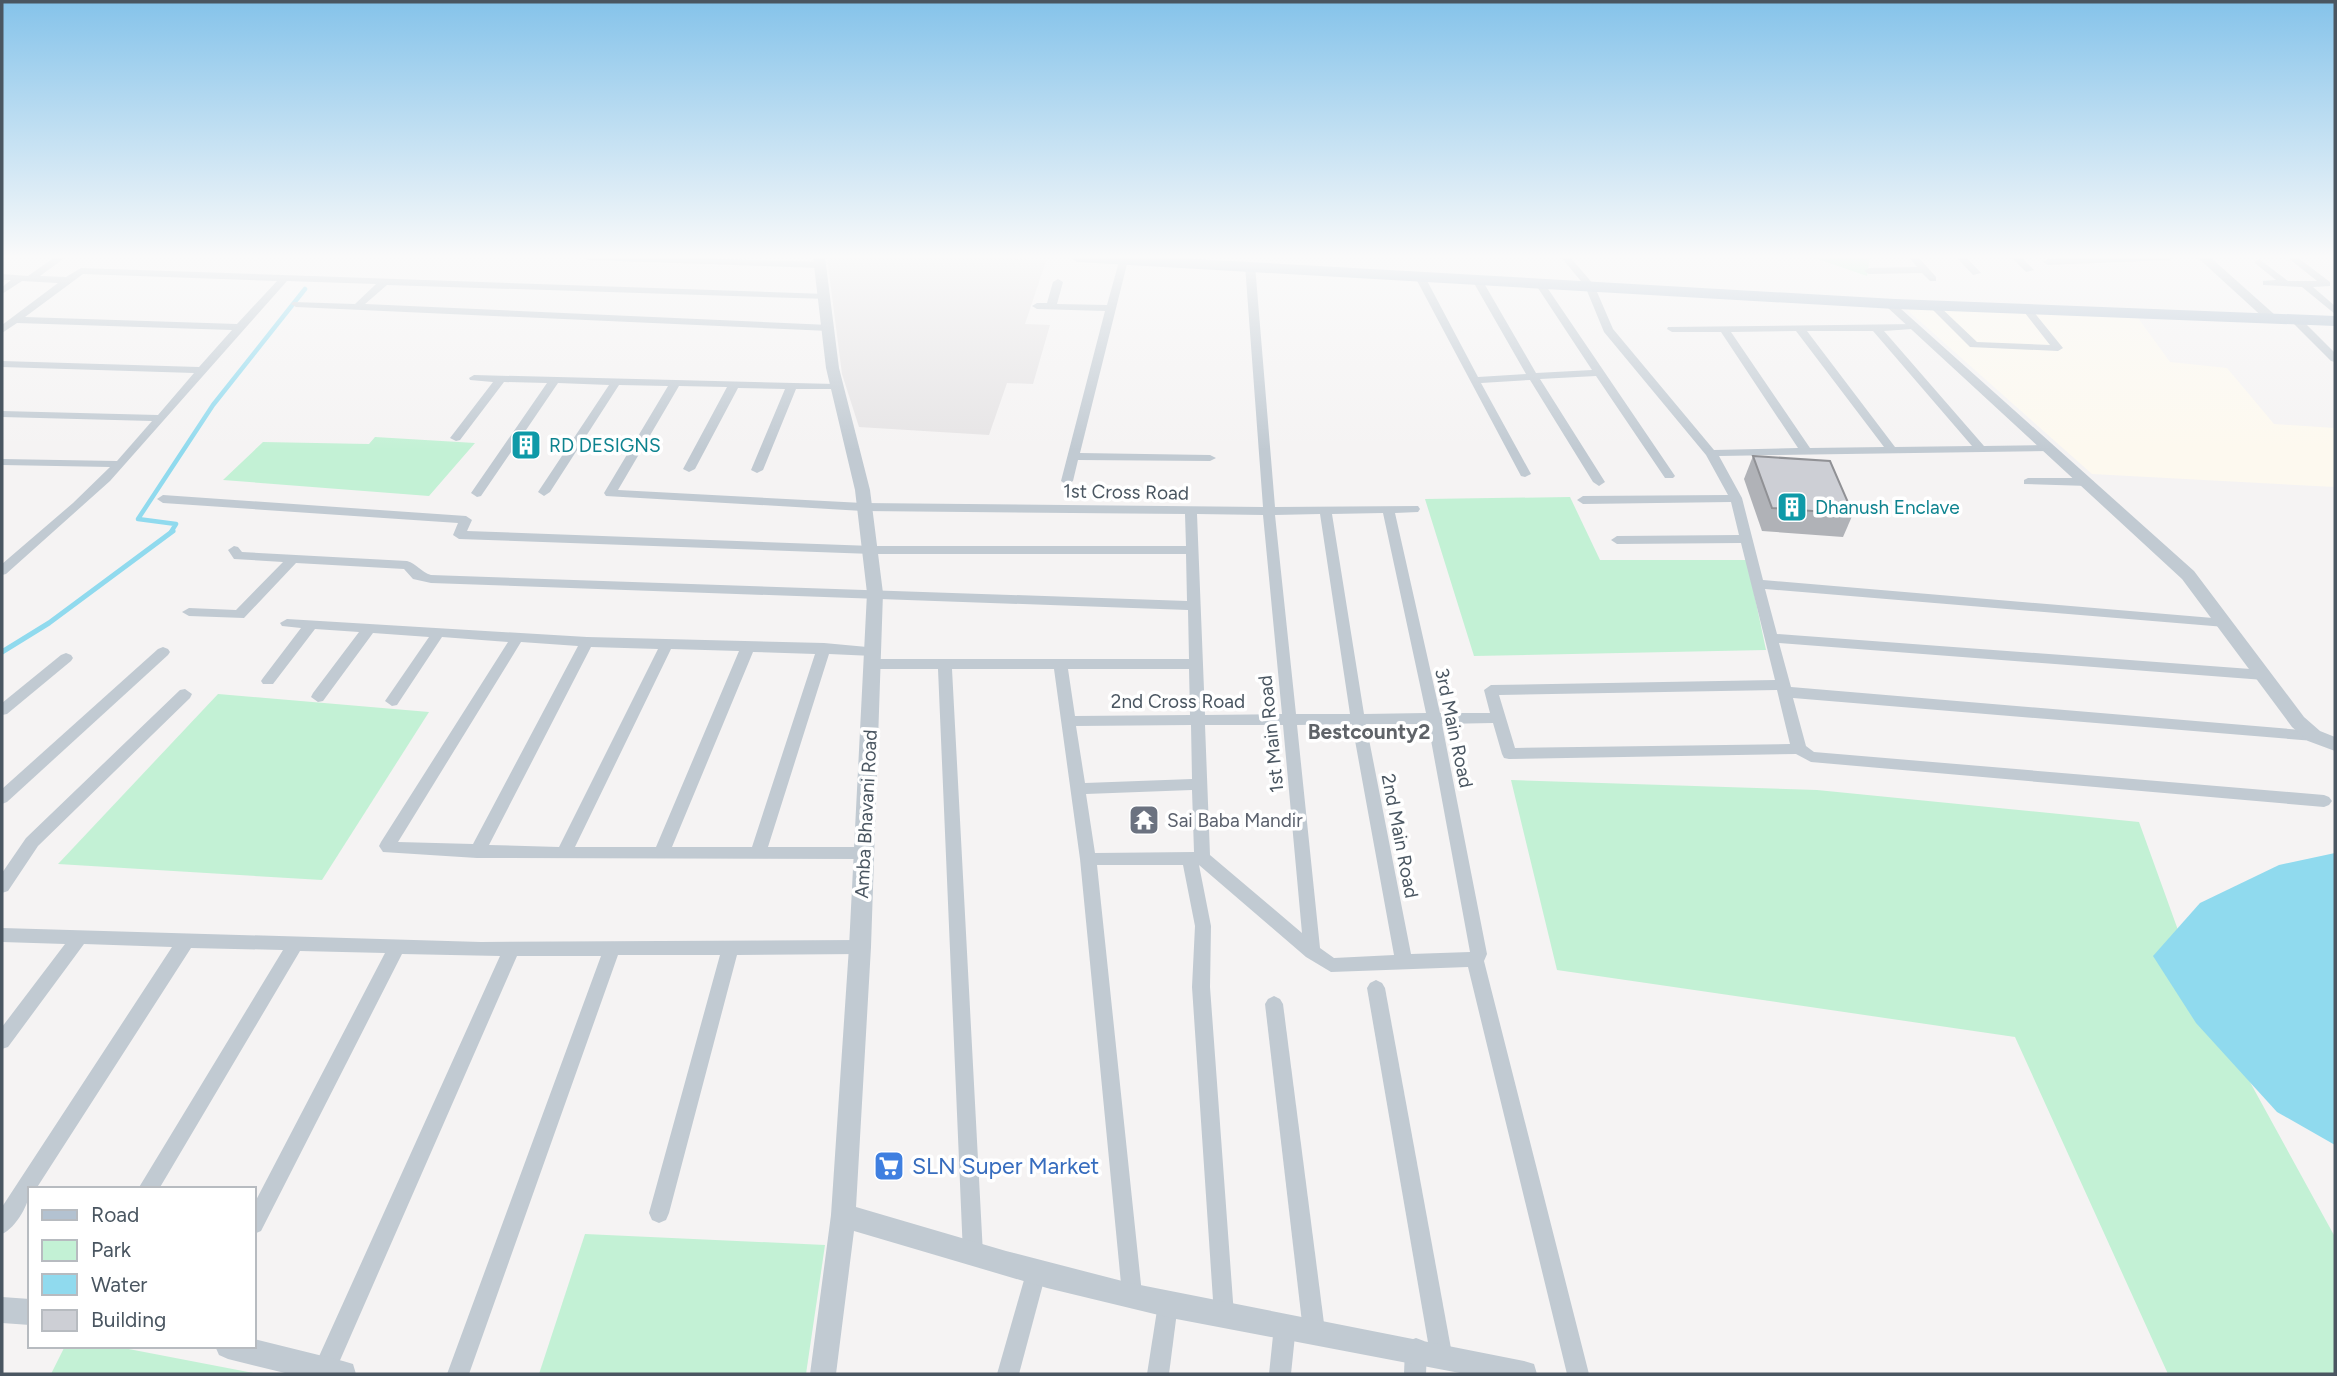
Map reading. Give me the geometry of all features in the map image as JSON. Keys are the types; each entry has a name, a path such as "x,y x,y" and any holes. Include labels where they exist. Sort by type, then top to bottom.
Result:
{"street":[{"path":"54,321 239,327"},
{"path":"2,571 81,502 119,464 244,321"},
{"path":"676,321 829,328"},
{"name":"Amba Bhavani Road","path":"823,1374 843,1215 860,947 875,593 872,550 850,430 836,387 828,321"},
{"path":"1067,481 1107,321"},
{"name":"1st Main Road","path":"1254,321 1269,512 1312,952"},
{"path":"1443,321 1525,474"},
{"path":"1501,321 1599,482"},
{"path":"1565,321 1670,476"},
{"path":"1604,321 1608,330 1711,453 1737,498 1799,749"},
{"path":"1907,321 2188,575 2298,722 2314,736"},
{"path":"1950,321 1974,345 2058,348 2036,321"},
{"path":"2297,321 2335,359"},
{"path":"1672,329 1912,326"},
{"path":"1723,328 1806,451"},
{"path":"1799,328 1892,450"},
{"path":"1876,328 1981,449"},
{"path":"2,364 199,370"},
{"path":"1474,380 1599,373"},
{"path":"474,378 836,387"},
{"path":"456,438 500,380"},
{"path":"477,493 554,381"},
{"path":"544,492 615,383"},
{"name":"1st Cross Road","path":"675,384 610,493 863,507 1269,512 1414,509"},
{"path":"689,469 734,385"},
{"path":"757,470 792,386"},
{"path":"2,414 158,418"},
{"path":"1711,453 2049,448"},
{"path":"1072,456 1210,458"},
{"path":"2,461 119,464"},
{"path":"2028,482 2088,482"},
{"path":"1583,499 1737,498"},
{"path":"163,499 466,520 459,535 872,550 1192,550"},
{"path":"1191,510 1198,784 1196,858 1203,926 1201,986 1224,1315"},
{"name":"3rd Main Road","path":"1388,510 1434,719 1477,957 1578,1374"},
{"name":"2nd Main Road","path":"1326,511 1359,719 1404,961"},
{"path":"1617,540 1747,539"},
{"path":"234,550 238,556 407,565 418,576 431,579 1194,606"},
{"path":"188,612 239,615 293,558"},
{"path":"1758,584 2225,623"},
{"path":"287,623 437,635 666,646 824,648 873,658 945,665 1194,664"},
{"path":"268,681 311,625"},
{"path":"318,697 368,630"},
{"path":"392,701 437,635"},
{"path":"517,638 387,846 394,849 477,852 864,853"},
{"path":"1771,638 2264,674"},
{"path":"477,852 587,642"},
{"path":"565,853 666,646"},
{"path":"661,853 748,646"},
{"path":"758,853 824,648"},
{"path":"2,798 163,652"},
{"path":"2,710 66,657"},
{"path":"1060,664 1088,859 1132,1294"},
{"path":"945,665 973,1254"},
{"path":"2324,801 1811,757 1799,749 1509,754 1491,690 1784,689 2314,736 2335,744"},
{"path":"2,886 32,842 185,694"},
{"name":"2nd Cross Road","path":"1067,721 1499,718"},
{"path":"1077,789 1198,784"},
{"path":"1088,859 1196,858 1312,952 1335,966 1477,957"},
{"path":"2,935 512,948 860,947"},
{"path":"2,1041 80,937"},
{"path":"2,1224 187,939"},
{"path":"149,1187 296,943"},
{"path":"256,1220 397,946"},
{"path":"236,1348 334,1373 512,948"},
{"path":"458,1374 612,948"},
{"path":"659,1213 730,948"},
{"path":"1376,988 1424,1359"},
{"path":"1274,1004 1314,1331"},
{"path":"843,1215 1036,1273 1168,1304 1314,1331 1424,1359 1524,1374"},
{"path":"1008,1374 1036,1273"},
{"path":"1158,1374 1168,1304"},
{"path":"1280,1374 1284,1326"}],"shaded area":[{"path":"835,321 1026,321 1025,324 1050,325 1033,384 1007,383 989,435 859,427 842,374"},
{"path":"1920,321 2140,321 2170,362 2227,368 2274,424 2335,428 2335,487 2092,474"}],"green space":[{"path":"375,437 475,443 429,496 223,480 263,442 369,444"},
{"path":"1570,497 1600,560 1747,560 1766,650 1474,656 1425,499"},
{"path":"218,694 429,712 322,880 58,864"},
{"path":"1511,780 1817,790 2139,822 2200,991 2335,1237 2335,1374 2168,1374 2015,1037 1557,970"},
{"path":"585,1234 825,1245 806,1374 539,1374"},
{"path":"64,1348 123,1348 258,1374 51,1374"}],"water":[{"path":"2335,853 2335,1145 2277,1112 2196,1023 2153,956 2200,903 2279,865"}],"building":[{"path":"1753,456 1830,461 1853,514 1772,508"}],"waterway":[{"path":"171,532 176,524 138,519 213,405 279,321"},
{"path":"2,652 49,623 173,531"}],"place":[{"name":"RD DESIGNS","path":"526,445"},
{"name":"Dhanush Enclave","path":"1792,507"},
{"name":"Sai Baba Mandir","path":"1144,820"},
{"name":"SLN Super Market","path":"889,1166"}],"district":[{"name":"Bestcounty2","path":"1369,731"}]}
